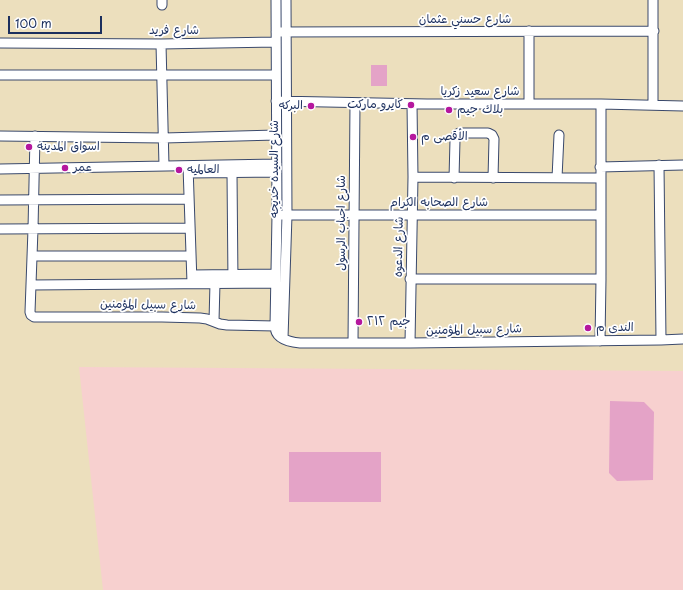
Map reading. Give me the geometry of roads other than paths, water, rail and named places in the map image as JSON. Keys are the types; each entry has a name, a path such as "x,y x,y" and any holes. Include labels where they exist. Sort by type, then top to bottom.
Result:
{"street":[{"name":"شارع السيده خديجه","path":"275,326 277,215 276,0"},
{"name":"شارع السيده خديجه","path":"283,338 287,215 286,0"},
{"path":"653,105 654,0"},
{"path":"529,31 529,104"},
{"name":"شارع حسني عثمان","path":"276,32 654,31"},
{"name":"شارع فريد","path":"0,43 161,44 276,42"},
{"path":"161,44 164,166"},
{"path":"0,75 276,75"},
{"name":"شارع سعيد زكريا","path":"276,102 683,106"},
{"name":"شارع احباب الرسول","path":"353,342 354,103"},
{"name":"شارع الدعوه","path":"410,343 413,177 412,104"},
{"path":"600,341 601,104"},
{"path":"454,178 455,140 456,136 460,133 488,133 492,135 494,139 493,178"},
{"path":"0,136 164,138 276,135"},
{"path":"557,178 559,135"},
{"path":"35,136 33,256 31,285 192,279 275,278"},
{"path":"659,165 661,340"},
{"path":"0,169 164,166 232,173 277,168"},
{"path":"600,166 683,166"},
{"path":"188,169 277,168"},
{"path":"188,169 192,279"},
{"path":"232,173 233,279"},
{"path":"413,177 601,178"},
{"path":"0,200 189,199"},
{"name":"شارع الصحابه الكرام","path":"277,215 601,215"},
{"path":"0,229 190,228"},
{"path":"33,256 191,256"},
{"path":"192,279 215,283 233,279"},
{"path":"410,279 601,279"},
{"path":"214,322 215,283"},
{"name":"شارع سبيل المؤمنين","path":"31,285 30,312 34,317 200,318 227,325 275,326"},
{"path":"275,326 276,332 283,338"},
{"name":"شارع سبيل المؤمنين","path":"283,338 288,341 300,343 683,339"}],"place":[{"name":"كايرو ماركت","path":"411,105"},
{"name":"البركه","path":"311,106"},
{"name":"بلاك جيم","path":"449,110"},
{"name":"الأقصى م","path":"413,137"},
{"name":"اسواق المدينه","path":"29,147"},
{"name":"عمر","path":"65,168"},
{"name":"العالميه","path":"179,170"},
{"name":"جيم ٢١٢","path":"359,322"},
{"name":"الندى م","path":"588,328"}]}
